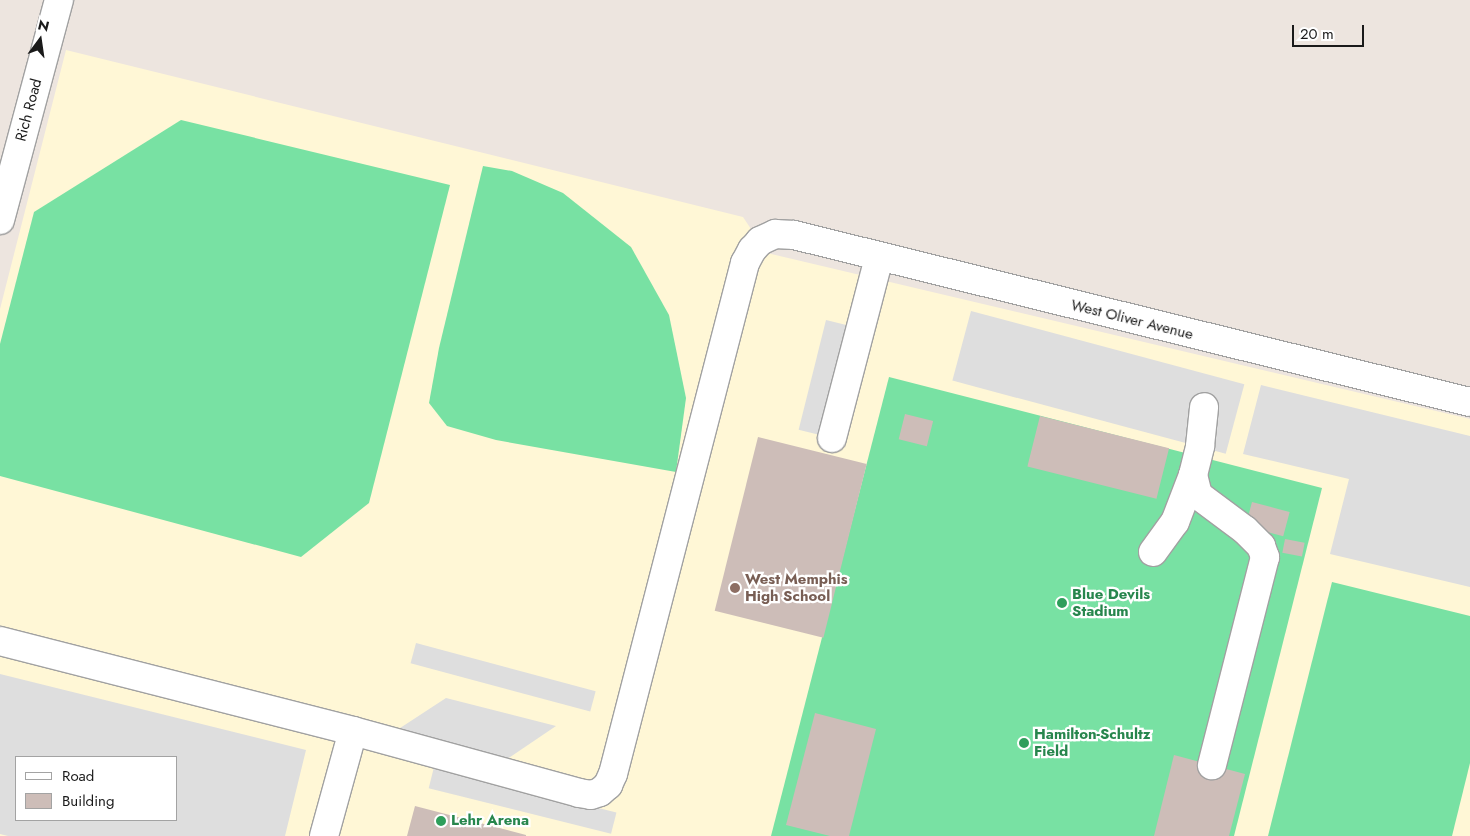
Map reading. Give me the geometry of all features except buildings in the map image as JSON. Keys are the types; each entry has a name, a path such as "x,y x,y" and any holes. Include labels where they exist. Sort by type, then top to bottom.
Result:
{"street":[{"name":"Rich Road","path":"0,220 59,0"},
{"name":"West Oliver Avenue","path":"0,641 353,731 579,793 600,792 608,785 745,263 760,240 775,234 794,235 1470,402"},
{"path":"832,438 879,256"},
{"path":"1153,552 1175,522 1193,475 1200,446 1204,407"},
{"path":"1193,475 1198,495 1244,530 1261,546 1266,557 1212,765"},
{"path":"324,836 353,731"}],"shaded area":[{"name":"West Memphis High School","path":"66,50 743,217 767,253 1470,419 1470,836 0,836 0,309"},
{"path":"971,311 1244,384 1226,454 952,381"},
{"path":"826,320 874,332 846,441 799,430"},
{"path":"1261,385 1470,436 1470,587 1330,554 1349,479 1243,454"},
{"path":"416,643 596,691 590,711 411,663"},
{"path":"0,674 306,750 285,836 8,836 0,834"},
{"path":"446,698 556,726 503,762 394,732"},
{"path":"434,767 616,812 611,834 429,788"}],"green space":[{"path":"181,120 450,185 369,503 301,557 0,476 0,344 34,212"},
{"path":"483,166 512,171 563,193 631,247 669,315 686,398 676,472 496,440 447,426 429,403 439,348"},
{"name":"Blue Devils Stadium","path":"889,377 1322,488 1234,836 771,836"},
{"path":"1332,582 1470,616 1470,763 1452,836 1268,836"}],"place":[{"name":"West Memphis High School","path":"735,588"},
{"name":"Blue Devils Stadium","path":"1062,603"},
{"name":"Hamilton-Schultz Field","path":"1024,743"},
{"name":"Lehr Arena","path":"441,821"}]}
